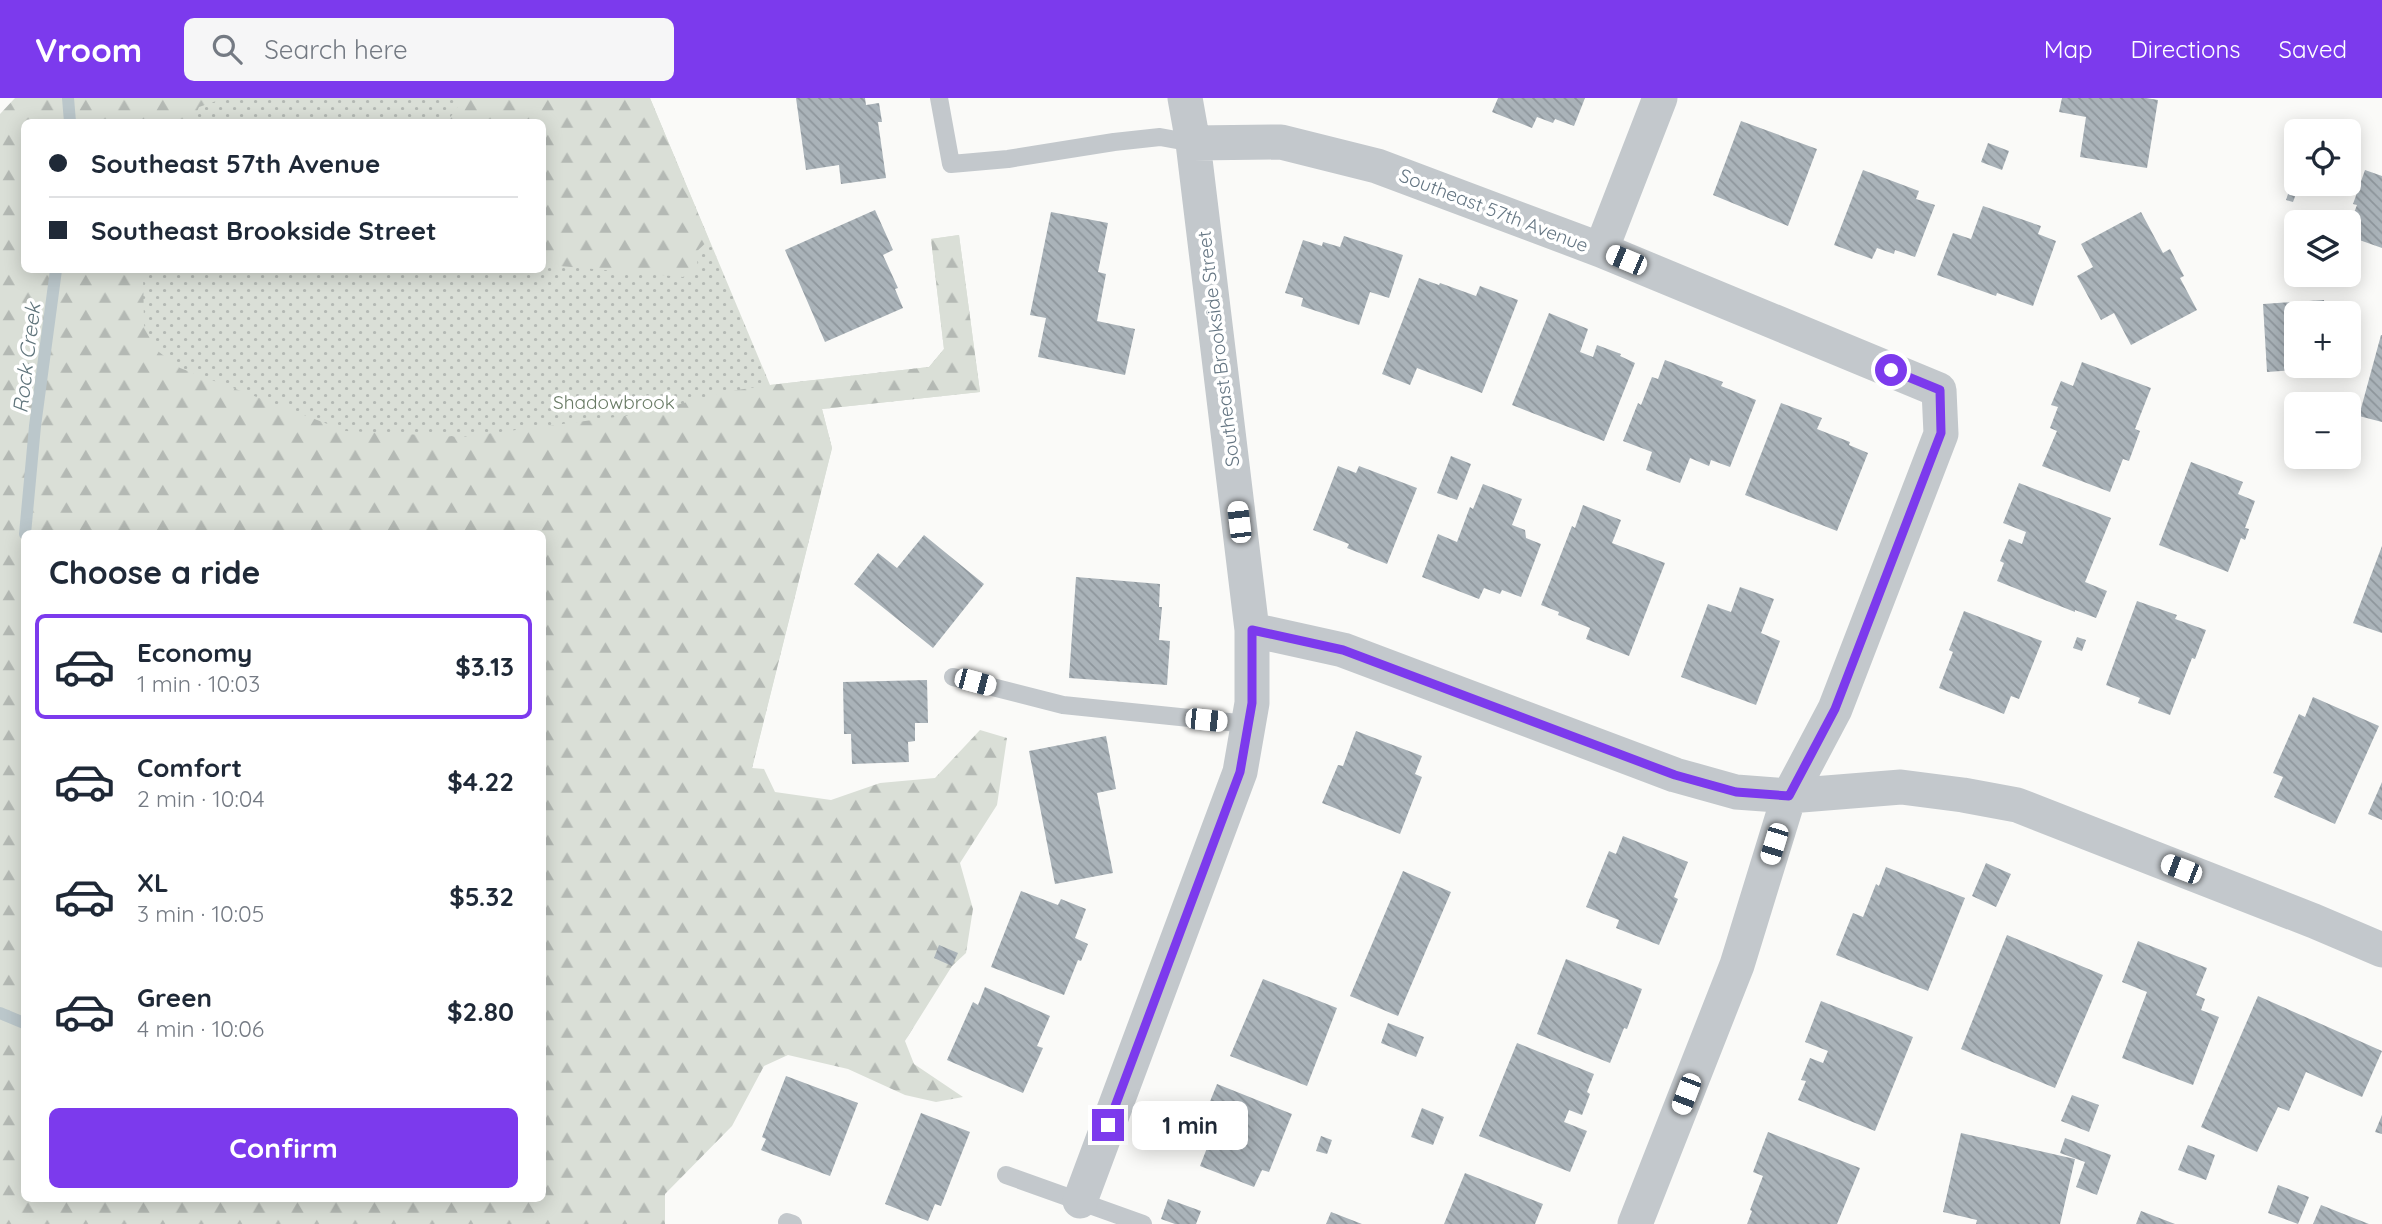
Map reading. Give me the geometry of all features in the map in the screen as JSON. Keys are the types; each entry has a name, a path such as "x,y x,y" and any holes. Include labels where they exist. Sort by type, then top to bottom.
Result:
{"street":[{"name":"Southeast Brookside Street","path":"1078,1207 1240,772 1252,703 1252,630 1193,143 1185,98"},
{"path":"1601,250 1660,98"},
{"name":"Southeast 57th Avenue","path":"1193,143 1281,142 1377,166 1601,250 1940,390 1941,433 1835,709 1789,796"},
{"path":"1252,630 1343,650 1675,775 1736,792 1789,796 1901,788 2017,805 2382,950"},
{"path":"1635,1224 1737,965 1789,796"}],"lane":[{"path":"939,98 951,164 1008,159 1160,137 1193,143"},
{"path":"953,677 1063,705 1248,724"},
{"path":"1006,1175 1078,1207 1143,1224"}],"green space":[{"path":"15,98 225,98 199,107 193,119 21,119 21,273 143,273 144,325 155,349 180,368 346,431 462,437 647,413 724,392 770,385 929,367 944,349 931,239 959,235 980,392 822,409 832,448 752,768 764,769 775,792 831,800 880,783 935,778 980,730 1007,738 997,805 960,863 973,909 966,953 952,966 905,1041 914,1064 963,1097 936,1102 905,1095 848,1069 788,1055 764,1066 732,1126 665,1194 665,1224 0,1224 0,114"},
{"name":"Shadowbrook","path":"72,98 650,98 770,385 929,367 944,349 931,239 959,235 980,392 822,409 832,448 752,768 546,538 546,530 198,530 61,273 546,273 546,119 73,119"},
{"path":"464,98 650,98 709,240 696,252 698,268 683,277 560,266 546,260 546,119 449,119"}],"building":[{"path":"796,98 865,98 866,105 879,103 882,122 878,122 886,178 841,184 839,165 806,170"},
{"path":"1498,98 1585,98 1574,126 1555,119 1553,123 1537,117 1532,128 1492,112"},
{"path":"2062,98 2158,100 2147,168 2080,157 2086,117 2059,112"},
{"path":"1741,121 1817,149 1788,226 1713,195"},
{"path":"1988,143 2009,151 2002,170 1981,162"},
{"path":"1863,170 1919,191 1916,199 1935,205 1915,257 1895,250 1894,254 1877,248 1872,259 1834,245"},
{"path":"2365,170 2382,176 2382,248 2361,241 2361,210 2355,210 2357,205 2353,204 2356,196 2361,196 2361,181"},
{"path":"2287,196 2295,196 2293,202 2286,200"},
{"path":"1983,206 2041,226 2038,234 2056,241 2033,306 1937,275 1953,233 1971,239"},
{"path":"875,210 893,250 883,255 898,288 895,289 903,308 825,342 785,250"},
{"path":"1051,212 1108,223 1098,272 1106,274 1097,321 1135,329 1125,375 1038,357 1046,318 1030,315"},
{"path":"2141,212 2163,253 2170,249 2184,276 2180,278 2197,310 2131,345 2114,313 2101,320 2077,276 2093,267 2081,244"},
{"path":"1344,236 1403,255 1389,298 1370,292 1359,325 1301,306 1303,298 1285,293 1303,240 1322,246 1323,242 1340,247"},
{"path":"1419,278 1476,296 1480,286 1518,300 1482,393 1417,368 1410,385 1382,374"},
{"path":"2284,303 2284,371 2267,372 2263,304"},
{"path":"1549,313 1588,329 1580,352 1593,357 1597,345 1621,354 1620,356 1635,363 1604,441 1512,405"},
{"path":"2382,335 2382,422 2361,417"},
{"path":"1665,360 1723,382 1721,386 1756,400 1730,467 1711,460 1709,466 1690,458 1680,483 1646,470 1652,452 1623,441 1638,403 1641,405 1652,377 1658,379"},
{"path":"2082,362 2151,388 2135,429 2140,431 2129,461 2123,459 2110,492 2042,466 2057,431 2050,428 2058,407 2051,405 2061,381 2073,386"},
{"path":"1781,403 1822,418 1817,429 1850,442 1849,445 1868,453 1837,531 1745,495"},
{"path":"1451,456 1471,464 1457,500 1437,493"},
{"path":"2191,462 2243,482 2238,494 2255,501 2245,528 2249,529 2245,540 2241,538 2228,572 2159,545"},
{"path":"1338,466 1356,473 1359,466 1417,488 1387,564 1347,548 1349,544 1313,530"},
{"path":"2019,483 2111,518 2085,582 2107,591 2096,618 1997,581 2004,563 2000,561 2009,539 2022,544 2026,532 2003,523"},
{"path":"1483,484 1522,499 1512,525 1525,530 1526,538 1541,544 1521,597 1502,590 1500,594 1484,588 1479,599 1422,577 1438,534 1457,542 1470,507 1473,509"},
{"path":"1583,505 1621,520 1612,543 1665,563 1629,656 1586,639 1590,628 1541,605"},
{"path":"924,535 984,584 933,648 854,584 878,553 897,568"},
{"path":"2382,546 2382,633 2353,623"},
{"path":"1076,577 1160,584 1159,607 1162,607 1159,640 1170,641 1167,685 1069,678"},
{"path":"1740,587 1774,599 1761,633 1780,641 1756,705 1681,677 1708,604 1731,612"},
{"path":"2137,601 2177,615 2175,619 2206,630 2170,715 2138,703 2140,698 2106,685"},
{"path":"1964,611 2042,641 2019,699 2011,696 2004,714 1939,688 1953,652 1949,650"},
{"path":"2077,637 2086,640 2082,651 2073,648"},
{"path":"927,680 928,723 915,723 915,741 908,742 909,762 852,764 851,734 844,734 843,682"},
{"path":"2313,697 2379,726 2335,824 2274,797 2283,777 2273,773 2299,714 2305,717"},
{"path":"1356,731 1422,756 1415,774 1422,777 1400,834 1322,803 1338,765 1343,766"},
{"path":"1106,736 1116,789 1097,793 1113,873 1055,884 1029,751"},
{"path":"2382,782 2382,820 2368,814"},
{"path":"1623,836 1688,862 1674,897 1678,899 1659,945 1616,928 1619,920 1586,907 1609,851 1616,854"},
{"path":"1986,863 2011,874 1996,907 1972,896"},
{"path":"1886,867 1965,898 1928,991 1836,955 1853,913 1863,917"},
{"path":"1403,871 1451,892 1398,1016 1350,996"},
{"path":"1021,891 1058,905 1061,899 1086,909 1075,938 1088,944 1081,961 1078,960 1064,995 991,967"},
{"path":"2007,935 2103,975 2055,1088 1961,1049"},
{"path":"2138,941 2207,968 2196,995 2205,999 2201,1010 2219,1017 2193,1085 2122,1058 2147,992 2122,982"},
{"path":"939,945 958,953 952,966 934,958"},
{"path":"1566,959 1642,989 1627,1029 1624,1028 1610,1063 1537,1034"},
{"path":"1263,979 1337,1008 1307,1086 1230,1056"},
{"path":"985,987 1050,1016 1037,1046 1043,1048 1023,1093 947,1060 973,1002 978,1005"},
{"path":"2258,996 2382,1051 2362,1097 2306,1072 2289,1111 2278,1107 2257,1152 2201,1127"},
{"path":"1821,1001 1913,1037 1875,1131 1798,1100 1806,1081 1801,1080 1810,1058 1823,1063 1828,1051 1805,1042"},
{"path":"1388,1023 1424,1037 1416,1057 1381,1043"},
{"path":"1517,1043 1594,1074 1582,1115 1569,1110 1564,1122 1587,1131 1570,1172 1479,1136"},
{"path":"786,1076 858,1103 830,1176 761,1150 766,1139 762,1137"},
{"path":"1217,1084 1292,1114 1269,1172 1262,1170 1254,1187 1200,1166 1214,1130 1201,1124"},
{"path":"2072,1095 2099,1105 2089,1132 2061,1121"},
{"path":"1422,1108 1444,1117 1433,1145 1411,1137"},
{"path":"921,1113 970,1132 941,1206 935,1204 928,1221 885,1204"},
{"path":"2382,1115 2382,1134 2375,1132"},
{"path":"1768,1132 1860,1168 1837,1224 1747,1224 1763,1176 1753,1172"},
{"path":"1961,1133 2075,1159 2060,1224 1976,1224 1977,1220 1943,1212"},
{"path":"1321,1136 1332,1140 1327,1154 1316,1151"},
{"path":"2065,1138 2111,1155 2097,1195 2076,1187 2085,1162 2060,1153"},
{"path":"2188,1145 2215,1155 2206,1180 2178,1170"},
{"path":"1465,1173 1543,1204 1535,1224 1444,1224"},
{"path":"2278,1185 2309,1197 2298,1224 2268,1213"},
{"path":"1168,1199 1201,1211 1196,1224 1175,1224 1161,1219"},
{"path":"2321,1205 2369,1224 2313,1224"},
{"path":"2141,1211 2175,1224 2136,1224"},
{"path":"1331,1212 1362,1224 1326,1224"}],"waterway":[{"name":"Rock Creek","path":"68,98 70,119"},
{"name":"Rock Creek","path":"25,530 35,426 56,273"},
{"name":"Rock Creek","path":"0,1013 21,1022"}],"route":[{"path":"1108,1125 1240,772 1252,703 1252,630 1343,650 1675,775 1736,792 1789,796 1835,709 1941,433 1940,390 1891,370"}]}
